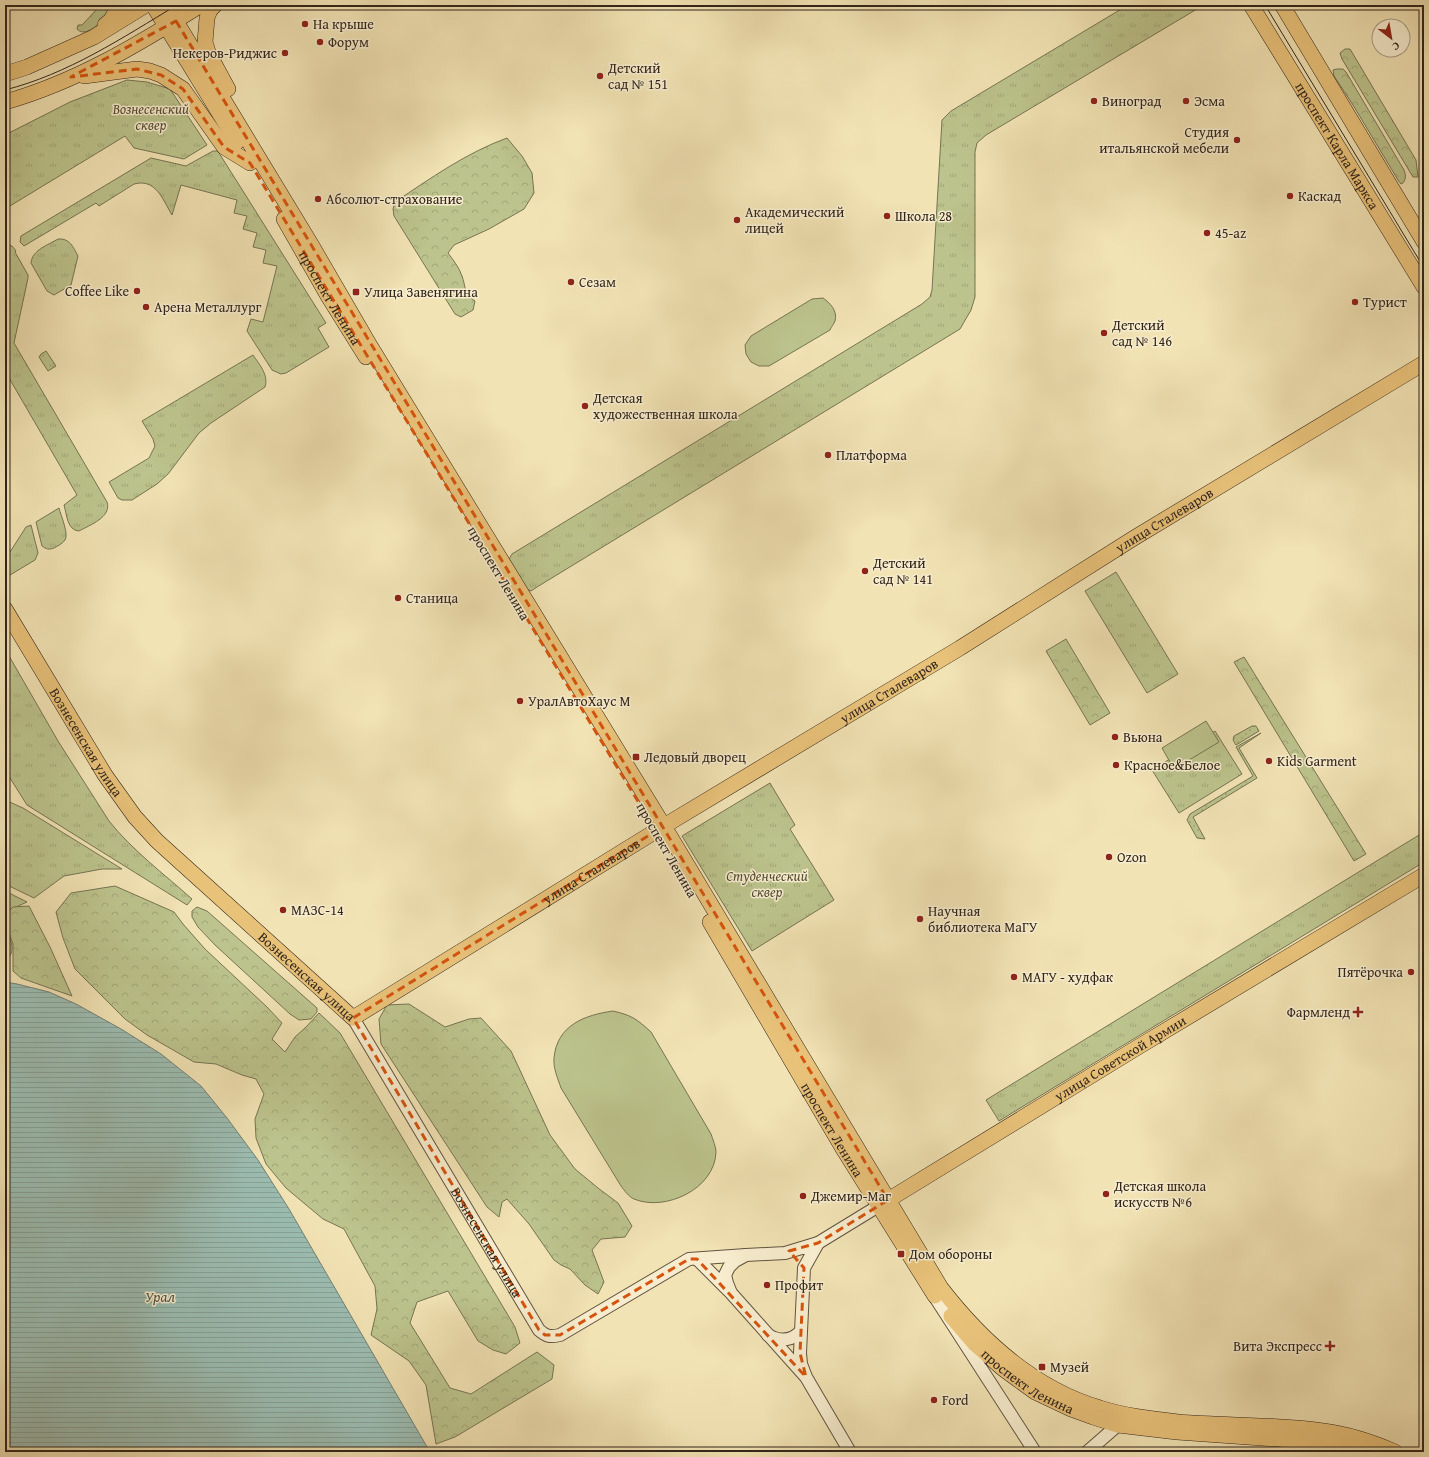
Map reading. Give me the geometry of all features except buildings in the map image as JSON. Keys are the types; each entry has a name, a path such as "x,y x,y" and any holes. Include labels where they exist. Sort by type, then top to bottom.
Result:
{"main road":[{"path":"94,37 111,20 119,5"},
{"path":"5,74 52,57 94,37 146,5"},
{"name":"проспект Ленина","path":"153,5 171,24 518,586 660,829 883,1203 931,1291 975,1344 1012,1376 1035,1392 1071,1409 1118,1425 1177,1432 1319,1442 1357,1452"},
{"name":"проспект Ленина","path":"166,5 171,24"},
{"path":"5,102 36,92 108,60 201,5"},
{"name":"проспект Ленина","path":"215,5 210,10 207,18 205,42 208,52 243,116 254,160"},
{"name":"проспект Карла Маркса","path":"1251,5 1424,287"},
{"name":"проспект Карла Маркса","path":"1282,5 1424,242"},
{"path":"71,77 137,70 150,71 161,75 183,89 224,147 254,160"},
{"name":"улица Сталеваров","path":"353,1018 660,829 949,655 1134,538 1424,363"},
{"name":"Вознесенская улица","path":"5,610 105,775 135,817 157,841 353,1018"},
{"name":"улица Советской Армии","path":"883,1203 1424,875"},
{"name":"проспект Ленина","path":"883,1203 954,1306 983,1336 1009,1360 1042,1381 1075,1399 1126,1415 1178,1422 1247,1424 1323,1431 1372,1442 1395,1452"}],"street":[{"name":"Вознесенская улица","path":"353,1018 539,1330 545,1335 550,1337 560,1335 693,1259"},
{"name":"улица Советской Армии","path":"818,1243 883,1203"},
{"path":"693,1259 785,1253 818,1243"},
{"path":"818,1243 804,1268 801,1364 806,1377 850,1452"},
{"path":"785,1253 793,1255 800,1261 804,1268"},
{"path":"731,1293 725,1275 734,1261 746,1255"},
{"path":"693,1259 731,1293 806,1377"},
{"path":"931,1291 1035,1452"},
{"path":"768,1335 774,1339 792,1339 801,1330"},
{"path":"1087,1452 1118,1425"}],"highlighted area":[{"path":"176,21 888,1200 818,1243 789,1251 804,1268 800,1353 806,1377 697,1259 689,1259 560,1335 545,1335 539,1330 353,1018 656,831 250,163 224,147 183,89 161,75 137,69 71,77"}],"green space":[{"path":"98,5 115,5 92,29 82,32 77,29 78,25 82,25 98,8"},
{"path":"1128,5 1199,5 1197,9 986,135 977,143 975,152 975,297 971,310 960,329 531,591 526,589 509,559 512,554 922,304 930,297 932,290 942,120 951,111"},
{"path":"1345,49 1350,49 1416,160 1418,177 1413,177 1342,59 1340,53"},
{"path":"1343,69 1346,72 1404,170 1405,180 1403,183 1401,184 1398,180 1334,76 1333,70"},
{"name":"Вознесенский cквер","path":"127,80 147,82 170,89 207,145 184,159 134,148 125,136 5,209 5,135 70,102"},
{"path":"507,138 522,156 532,173 534,193 524,209 489,229 454,245 448,253 461,273 468,296 475,301 473,310 461,317 455,314 394,216 393,209 395,202 449,167 477,151"},
{"path":"213,151 217,151 219,153 326,323 318,328 329,347 286,373 281,374 272,370 247,331 251,319 263,322 277,266 263,263 266,250 253,247 257,233 243,229 247,216 234,213 237,200 181,185 172,215 162,197 153,187 142,183 134,184 99,206 96,203 24,246 20,242 21,236 151,158 186,166"},
{"path":"58,239 65,240 73,246 78,256 71,285 54,295 47,291 31,263 32,258 37,251"},
{"path":"5,246 12,246 16,251 15,252 28,275 14,343 107,502 108,507 103,516 99,520 79,531 72,528 70,525 64,505 77,495 5,371"},
{"path":"823,298 831,305 836,317 830,330 769,366 759,366 751,362 746,354 745,345 751,336 812,299"},
{"path":"46,351 56,366 48,371 39,357"},
{"path":"253,355 265,374 265,387 211,423 199,433 168,474 157,484 132,500 122,500 118,498 109,482 149,458 155,446 153,439 142,421"},
{"path":"59,508 66,537 62,543 54,548 46,548 42,546 36,522"},
{"path":"31,525 38,553 35,560 5,578 5,527 10,552 26,527"},
{"path":"1116,572 1178,674 1147,693 1085,591"},
{"path":"1066,639 1110,713 1090,725 1046,651"},
{"path":"5,649 58,741 109,821 138,852 192,899 187,905 27,805 5,770"},
{"path":"1244,657 1366,854 1354,861 1234,662"},
{"path":"1206,721 1219,742 1174,769 1162,748"},
{"path":"1252,726 1256,726 1259,731 1236,745 1233,740 1234,736"},
{"path":"1215,731 1242,774 1179,813 1152,770"},
{"path":"1261,733 1239,748 1257,778 1193,817 1205,839 1197,838 1187,820 1190,814 1253,776 1236,747"},
{"name":"Студенческий сквер","path":"770,783 795,825 790,829 834,900 752,951 682,836"},
{"path":"5,800 23,808 122,869 102,869 64,876 34,898 5,884"},
{"path":"1424,832 1424,862 999,1121 986,1100"},
{"path":"115,886 174,912 205,949 282,1023 272,1039 285,1052 295,1037 319,1013 340,1033 515,1327 520,1343 506,1354 493,1350 478,1341 448,1291 417,1302 410,1323 450,1388 471,1394 537,1352 554,1365 552,1379 455,1437 436,1444 426,1385 409,1361 371,1335 377,1309 375,1286 344,1229 323,1219 299,1199 286,1188 266,1164 256,1138 255,1119 264,1094 256,1079 216,1064 194,1062 147,1035 125,1019 75,969 63,938 56,912 71,893"},
{"path":"5,891 27,902 5,912"},
{"path":"29,906 50,947 72,996 21,978 13,971 13,944 5,922 5,915 13,907"},
{"path":"197,907 207,911 317,1008 317,1012 311,1019 299,1020 290,1014 215,945 198,927 192,917 192,911"},
{"path":"5,926 11,941 12,949 9,957 5,961"},
{"path":"409,1004 445,1027 469,1019 481,1018 511,1051 550,1135 575,1169 618,1203 632,1226 625,1237 601,1239 592,1250 604,1282 598,1294 585,1285 570,1269 554,1260 529,1224 507,1199 502,1202 499,1217 487,1207 381,1044 379,1019 387,1005"},
{"path":"613,1011 634,1018 651,1032 711,1134 716,1148 713,1165 707,1177 698,1187 673,1200 646,1202 630,1197 621,1186 561,1088 557,1077 554,1066 554,1058 556,1047 561,1037 574,1024 583,1019 592,1015"}],"water":[{"name":"Урал","path":"5,982 49,992 76,1004 121,1029 161,1054 201,1086 258,1160 289,1209 430,1452 5,1452"}],"tram line":[{"path":"5,90 51,75 73,65 177,5"},
{"path":"1265,5 1424,268"}],"place":[{"name":"На крыше","path":"305,24"},
{"name":"Форум","path":"320,42"},
{"name":"Некеров-Риджис","path":"285,53"},
{"name":"Детский сад № 151","path":"600,76"},
{"name":"Виноград","path":"1094,101"},
{"name":"Эсма","path":"1186,101"},
{"name":"Студия итальянской мебели","path":"1237,140"},
{"name":"Каскад","path":"1290,196"},
{"name":"Абсолют-страхование","path":"318,199"},
{"name":"Школа 28","path":"887,216"},
{"name":"Академический лицей","path":"737,220"},
{"name":"45-az","path":"1207,233"},
{"name":"Сезам","path":"571,282"},
{"name":"Coffee Like","path":"137,291"},
{"name":"Улица Завенягина","path":"356,292"},
{"name":"Турист","path":"1355,302"},
{"name":"Арена Металлург","path":"146,307"},
{"name":"Детский сад № 146","path":"1104,333"},
{"name":"Детская художественная школа","path":"585,406"},
{"name":"Платформа","path":"828,455"},
{"name":"Детский сад № 141","path":"865,571"},
{"name":"Станица","path":"398,598"},
{"name":"УралАвтоХаус М","path":"520,701"},
{"name":"Вьюна","path":"1115,737"},
{"name":"Ледовый дворец","path":"636,757"},
{"name":"Kids Garment","path":"1269,761"},
{"name":"Красное&Белое","path":"1116,765"},
{"name":"Ozon","path":"1109,857"},
{"name":"МАЗС-14","path":"283,910"},
{"name":"Научная библиотека МаГУ","path":"920,919"},
{"name":"Пятёрочка","path":"1411,972"},
{"name":"МАГУ - худфак","path":"1014,977"},
{"name":"Фармленд","path":"1358,1012"},
{"name":"Детская школа искусств №6","path":"1106,1194"},
{"name":"Джемир-Маг","path":"803,1196"},
{"name":"Дом обороны","path":"901,1254"},
{"name":"Профит","path":"767,1285"},
{"name":"Вита Экспресс","path":"1330,1346"},
{"name":"Музей","path":"1042,1367"},
{"name":"Ford","path":"934,1400"}]}
